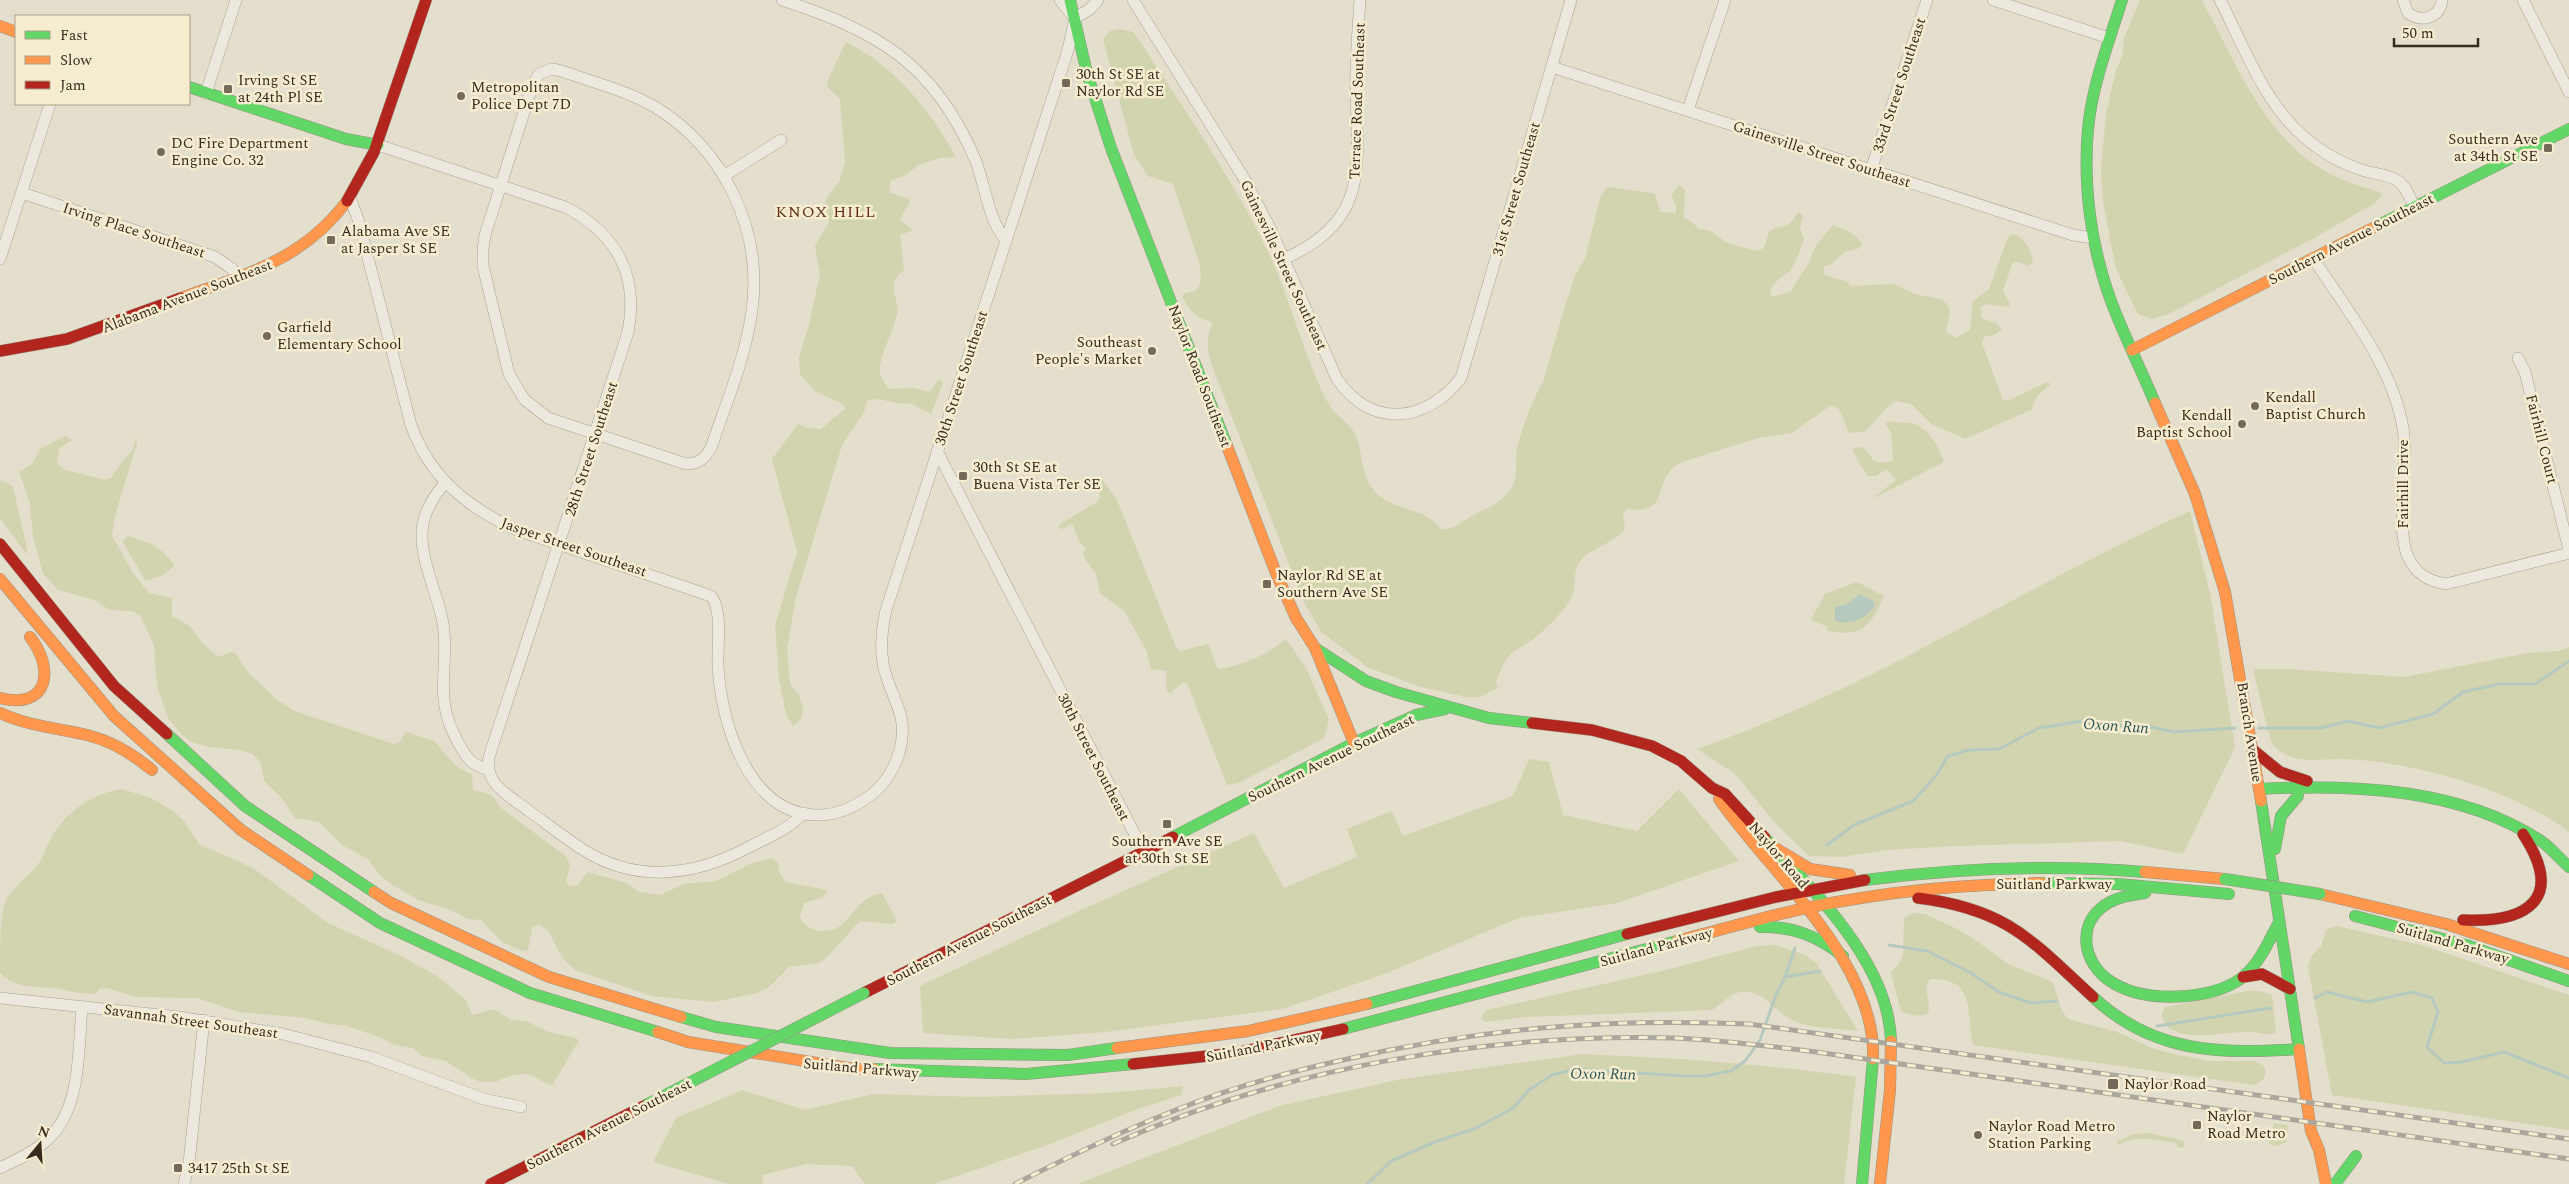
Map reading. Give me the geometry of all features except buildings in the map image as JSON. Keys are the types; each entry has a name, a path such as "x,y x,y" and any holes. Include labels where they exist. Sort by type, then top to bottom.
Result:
{"main road":[{"name":"Alabama Avenue Southeast","path":"0,351 36,347 79,336 274,264 306,243 326,226 350,198 364,177 378,145 426,0"},
{"name":"Naylor Road Southeast","path":"1070,0 1092,90 1120,172 1276,573 1296,618 1315,648 1354,743"},
{"name":"Branch Avenue","path":"2122,0 2100,69 2088,127 2086,170 2092,238 2111,301 2171,434 2210,534 2225,592 2254,750 2311,1131 2319,1150 2326,1184"},
{"path":"0,26 15,32"},
{"path":"190,87 346,139 378,145"},
{"name":"Southern Avenue Southeast","path":"2132,350 2569,128"},
{"name":"Suitland Parkway","path":"0,544 66,632 109,681 148,721 239,801 288,838 345,877 458,939 545,977 640,1009 767,1039 852,1050 987,1056 1094,1052 1188,1041 1334,1012 1699,915 1794,893 1900,876 1964,870 2055,867 2146,870 2225,878 2320,894 2414,914 2569,964"},
{"path":"0,579 66,664 141,744 217,813 302,875"},
{"path":"0,698 13,702 24,701 38,693 43,684 46,672 44,660 23,628"},
{"name":"Naylor Road","path":"1315,648 1366,682 1452,708 1489,718 1592,730 1637,740 1681,761 1712,788 1725,794 1822,905 1873,973 1880,989 1891,1032 1890,1089 1880,1184"},
{"name":"Southern Avenue Southeast","path":"491,1184 1144,852 1354,743 1416,715 1432,710 1452,708"},
{"path":"0,713 22,723 87,735 108,742 138,759 163,779"},
{"path":"2254,750 2280,772 2329,787"},
{"path":"2260,795 2292,786 2329,787 2384,792 2436,800 2481,812 2518,828 2550,847 2569,867"},
{"path":"2260,795 2298,796 2329,787"},
{"name":"Naylor Road","path":"1712,788 1733,822 1794,893 1842,956 1863,998 1873,1043 1862,1184"},
{"path":"2273,881 2279,821 2287,807 2298,796"},
{"path":"217,824 233,836 302,875"},
{"path":"2414,914 2489,922 2509,919 2530,907 2541,886 2542,871 2534,848 2518,828"},
{"path":"1767,843 1800,864 1816,871 1833,874 1900,876"},
{"name":"Suitland Parkway","path":"302,875 401,935 448,959 526,993 623,1026 740,1054 858,1070 955,1075 1079,1072 1168,1063 1245,1051 1349,1028 1806,908 1885,894 1948,886 2034,882 2096,883 2184,889 2244,896"},
{"path":"2184,889 2125,896 2100,910 2090,923 2085,939 2088,956 2097,971 2111,982 2129,990 2164,996 2202,994 2224,988 2253,973 2268,975 2290,989"},
{"path":"1885,894 1962,905 2013,926 2035,942 2107,1010 2129,1025 2152,1037 2206,1051 2299,1049"},
{"path":"2266,899 2289,903"},
{"name":"Suitland Parkway","path":"2341,913 2466,945 2569,981"},
{"path":"2243,977 2260,957 2279,922"},
{"path":"1720,930 1769,926 1796,928 1819,938 1842,956"},
{"name":"Branch Avenue","path":"2307,1153 2311,1131"},
{"path":"2336,1184 2356,1156"}],"street":[{"path":"206,93 236,0"},
{"path":"782,0 855,26 894,51 924,78 946,105 964,136 976,163 993,220 1006,241"},
{"path":"1060,0 1075,18 1090,9 1098,0"},
{"name":"Gainesville Street Southeast","path":"1133,0 1245,180 1284,259 1337,379 1344,389 1364,405 1393,414 1418,411 1442,399 1460,378"},
{"name":"Terrace Road Southeast","path":"1284,259 1314,243 1335,224 1346,208 1354,189 1358,170 1356,82 1360,0"},
{"name":"31st Street Southeast","path":"1460,378 1572,0"},
{"path":"1688,110 1725,0"},
{"name":"33rd Street Southeast","path":"1871,170 1927,0"},
{"path":"1993,0 2109,38"},
{"path":"2220,0 2268,94 2289,122 2314,145 2336,159 2366,171 2396,179 2403,185 2414,206"},
{"path":"2404,0 2408,12 2420,19 2433,16 2438,11 2442,0"},
{"path":"2522,0 2569,92"},
{"name":"30th Street Southeast","path":"1075,18 1068,50 937,451 1144,852"},
{"name":"Gainesville Street Southeast","path":"1552,67 2073,235 2092,238"},
{"path":"552,69 602,84 642,100 668,116 689,133 705,150 724,176 738,204 748,233 753,257 754,296 746,339 707,454 699,462 686,464 564,425 539,413 520,395 509,374 483,262 485,235 533,84 539,74 552,69"},
{"path":"0,258 50,105"},
{"path":"724,176 781,140"},
{"name":"28th Street Southeast","path":"378,145 565,207 593,224 606,237 619,256 630,288 631,310 628,332 489,774"},
{"name":"Irving Place Southeast","path":"22,192 215,257 232,268 240,277"},
{"name":"Jasper Street Southeast","path":"350,198 358,219 411,426 428,459 445,483 463,499 491,518 560,544 702,591 713,598 717,611 720,682 729,723 742,759 749,774 769,796 784,807 804,813"},
{"name":"Fairhill Drive","path":"2312,258 2378,360 2388,378 2397,402 2403,429 2405,458 2404,542 2409,557 2418,572 2435,582 2446,584 2569,551"},
{"name":"Fairhill Court","path":"2518,358 2525,372 2569,551"},
{"path":"445,483 430,504 422,535 444,632 442,699 453,733 465,755 471,763 489,774 514,799 583,850 614,864 646,872 686,871 715,863 793,824 804,813 832,814 859,803 880,787 896,761 901,740 901,718 885,672 882,651 882,629 890,596 937,451"},
{"name":"Savannah Street Southeast","path":"0,998 204,1020 283,1034 351,1051 406,1068 484,1099 521,1107"},
{"path":"0,1168 43,1144 55,1132 64,1117 73,1092 82,1007"},
{"path":"184,1184 189,1163 204,1020"}],"green space":[{"path":"2140,0 2202,0 2251,92 2281,135 2320,168 2349,182 2380,192 2382,195 2375,203 2314,238 2169,314 2152,319 2138,314 2116,269 2103,202 2101,170 2106,113 2116,71 2123,54 2124,38"},
{"path":"1120,29 1133,32 1140,41 1226,174 1257,229 1271,258 1325,397 1331,408 1348,424 1355,434 1365,475 1372,488 1379,496 1425,516 1441,529 1450,529 1492,505 1502,499 1513,486 1516,477 1516,454 1523,427 1543,382 1575,276 1586,256 1600,198 1607,187 1653,193 1656,196 1660,212 1675,213 1677,208 1671,195 1679,185 1685,190 1684,218 1691,221 1699,229 1711,231 1727,243 1757,251 1764,248 1769,232 1777,227 1786,226 1798,213 1801,213 1803,216 1800,228 1804,239 1793,266 1774,285 1770,294 1772,297 1790,292 1807,266 1817,244 1833,225 1846,230 1858,238 1862,245 1860,248 1845,252 1833,263 1823,267 1825,275 1845,281 1851,286 1894,284 1914,294 1940,299 1947,304 1950,311 1946,331 1955,338 1970,330 1973,301 1989,289 2008,237 2013,234 2017,235 2031,253 2033,261 2028,266 2016,261 2012,264 2003,291 2010,304 2008,307 1986,304 1981,307 1981,318 1996,323 2002,329 1996,334 1984,337 1982,343 2003,400 2010,400 2047,382 2051,384 2037,396 2031,410 1965,439 1932,424 1911,404 1897,401 1886,408 1866,431 1851,433 1839,409 1831,405 1792,433 1758,438 1682,462 1672,469 1666,477 1657,501 1651,507 1627,509 1623,513 1625,529 1615,538 1592,551 1581,560 1576,569 1574,590 1570,600 1545,629 1533,640 1514,651 1508,657 1496,682 1498,688 1480,697 1466,697 1421,687 1369,668 1321,632 1302,598 1211,364 1208,340 1211,322 1194,313 1183,297 1183,294 1194,291 1199,287 1201,277 1199,262 1173,184 1148,176 1134,155 1103,39 1110,31"},
{"path":"846,42 881,64 910,91 934,122 956,157 940,158 918,165 906,175 891,181 889,188 890,193 907,198 910,201 900,220 913,230 900,235 904,271 895,280 894,290 897,314 883,353 880,375 888,389 914,388 930,392 939,379 943,383 931,414 910,403 904,404 877,399 867,401 864,412 842,445 796,597 787,650 790,684 799,695 803,709 801,719 793,726 786,714 779,679 775,626 797,552 772,459 798,424 807,428 821,429 846,408 841,403 816,392 800,374 799,357 809,325 820,274 815,246 829,222 825,204 840,180 845,162 840,99 827,87 828,80"},
{"path":"1889,421 1915,424 1921,427 1936,443 1944,462 1870,500 1896,480 1887,469 1876,476 1868,476 1852,449 1863,447 1875,461 1881,463 1893,460 1891,432 1885,424"},
{"path":"65,436 72,440 59,448 57,464 66,470 106,480 111,478 124,459 133,450 136,436 137,443 115,516 112,536 133,573 149,593 172,598 172,616 190,626 202,643 218,657 231,652 236,653 246,670 276,699 294,711 394,744 400,742 406,732 434,741 457,767 472,774 473,790 492,795 501,808 567,857 570,866 566,881 569,886 578,885 588,872 626,883 640,892 660,895 684,884 716,881 750,864 771,858 778,863 780,874 786,882 827,890 823,897 804,903 800,917 812,929 824,931 835,929 846,921 867,898 882,893 897,921 892,924 860,921 827,957 819,963 789,967 769,987 757,993 714,1002 652,996 575,970 563,959 548,930 539,924 532,928 528,950 522,951 502,942 481,920 467,919 451,910 418,900 388,882 379,874 368,859 342,845 319,822 295,818 282,798 264,781 261,763 253,754 240,750 209,747 194,743 183,736 168,718 157,686 154,645 140,615 132,611 110,610 94,600 58,590 43,574 33,537 30,503 19,472 33,463 40,449"},
{"path":"1100,477 1117,500 1176,647 1180,651 1208,644 1218,669 1227,668 1254,658 1286,639 1306,668 1329,720 1324,738 1239,783 1227,785 1187,683 1183,683 1170,693 1167,691 1167,671 1151,669 1147,652 1125,612 1100,593 1096,573 1086,561 1083,552 1086,550 1079,541 1072,523 1063,529 1059,528 1060,524 1097,502 1100,498 1098,478"},
{"path":"0,480 13,486 28,554 0,518"},
{"path":"2190,511 2210,593 2235,747 2183,854 2120,841 1956,846 1887,850 1842,857 1809,856 1776,824 1735,774 1697,749 1761,725 1885,668 2128,540"},
{"path":"128,536 159,549 174,565 172,568 161,576 145,580 122,541"},
{"path":"1857,582 1884,596 1874,615 1864,627 1857,631 1849,632 1827,631 1828,627 1811,620 1825,594"},
{"path":"2569,647 2569,832 2547,817 2520,803 2461,780 2399,765 2343,759 2307,760 2298,759 2281,752 2274,746 2272,741 2253,669 2287,669 2404,677 2528,653 2559,651"},
{"path":"1529,759 1549,762 1563,815 1637,831 1679,789 1739,861 1617,903 1519,918 1382,975 1282,1009 1105,1032 1012,1039 923,1033 920,986 1081,910 1254,833 1284,888 1357,857 1347,829 1392,811 1403,836 1513,796"},
{"path":"122,789 151,798 173,811 184,821 199,844 253,868 328,923 403,957 437,976 466,1000 472,1015 494,1009 511,1020 526,1021 549,1032 579,1040 552,1086 528,1074 512,1075 495,1082 481,1082 471,1078 446,1061 422,1056 413,1048 394,1045 382,1038 347,1026 305,1018 239,1012 197,998 136,997 107,988 100,989 95,994 84,993 18,984 5,978 0,973 0,938 6,900 38,864 50,840 71,813 89,800 111,791"},
{"path":"1913,913 1925,914 1957,929 2008,964 2053,982 2061,1009 2067,1018 2117,1032 2152,1048 2173,1054 2209,1061 2255,1061 2264,1066 2266,1073 2264,1078 2254,1085 1973,1045 1967,1000 1963,992 1956,985 1946,980 1930,979 1927,983 1928,1014 1917,1016 1901,1012 1891,972 1899,964 1903,954 1904,918"},
{"path":"2336,926 2425,946 2569,995 2569,1130 2332,1095 2308,967 2311,957 2321,946 2326,930"},
{"path":"1775,945 1805,955 1816,963 1858,1031 1798,1022 1784,1015 1755,993 1748,992 1733,994 1712,1010 1527,1017 1486,1022 1481,1019 1487,1010 1662,971 1757,946"},
{"path":"2247,991 2260,991 2272,995 2276,1032 2266,1034 2240,1032 2208,1035 2188,1034 2169,1028 2162,1017 2162,1012 2166,1007"},
{"path":"1582,1054 1719,1062 1788,1068 1856,1077 1844,1184 1077,1184 1279,1106 1397,1080"},
{"path":"1183,1086 1181,1095 1135,1110 1050,1144 934,1184 865,1184 852,1166 806,1164 763,1175 762,1184 729,1184 653,1162 676,1118 742,1090 805,1110 873,1094 978,1097 1107,1093"},
{"path":"2274,1123 2288,1125 2286,1142 2277,1146 2269,1144"},
{"path":"2148,1133 2182,1140 2185,1144 2184,1147 2178,1148 2176,1143 2162,1140 2140,1139 2119,1145 2116,1142 2134,1134"}],"shaded area":[{"path":"1860,594 1872,600 1875,606 1858,620 1847,622 1835,621 1835,607 1847,604"}],"waterway":[{"name":"Oxon Run","path":"2259,728 2321,728 2348,721 2379,728 2433,714 2463,692 2500,684 2535,684 2569,661"},
{"name":"Oxon Run","path":"1827,845 1854,825 1913,801 1936,776 1948,756 1969,750 1999,749 2039,728 2083,721 2101,727 2143,725 2174,732 2235,728"},
{"path":"1889,945 1927,951 1971,973 1999,992 2031,1003 2057,1001"},
{"name":"Oxon Run","path":"1367,1184 1391,1161 1435,1142 1474,1129 1513,1108 1529,1090 1552,1075 1576,1069 1685,1076 1706,1076 1731,1071 1745,1061 1760,1040 1795,948"},
{"path":"1785,977 1820,971"},
{"path":"2315,998 2327,992 2367,1002 2412,992 2432,998 2438,1012 2427,1047 2444,1063 2461,1062 2504,1052 2569,1078"},
{"path":"2157,1026 2271,1008"}],"railway":[{"path":"1015,1184 1131,1128 1234,1089 1299,1070 1445,1040 1495,1033 1595,1024 1749,1024 2569,1139"},
{"path":"1113,1144 1178,1117 1246,1095 1316,1076 1388,1061 1460,1049 1532,1042 1603,1038 1674,1038 1763,1045 1816,1052 2569,1159"}],"traffic: fast":[{"path":"1070,0 1087,73 1111,148 1227,446"},
{"path":"2122,0 2102,64 2090,113 2087,151 2088,194 2094,238 2104,280 2121,327 2155,403"},
{"path":"190,87 346,139 378,145"},
{"path":"2377,226 2569,129"},
{"path":"1315,648 1366,681 1396,692 1489,718 1532,723"},
{"path":"1173,837 1354,743 1416,715 1445,709"},
{"path":"167,734 245,806 374,892"},
{"path":"2259,789 2368,789 2405,793 2441,800 2476,810 2509,823 2541,841 2569,867"},
{"path":"2275,849 2281,816 2298,796"},
{"path":"2261,801 2299,1049"},
{"path":"1765,838 1826,906 1846,931 1863,957 1878,984 1887,1012 1891,1041"},
{"path":"1865,880 1970,870 2075,868 2145,872"},
{"path":"308,875 380,923 530,993 658,1032"},
{"path":"2225,879 2320,894"},
{"path":"2042,883 2118,884 2229,894"},
{"path":"2145,893 2119,898 2105,905 2096,913 2090,923 2086,944 2094,964 2101,973 2110,981 2137,993 2168,997 2187,996 2225,988 2238,981 2255,964 2279,922"},
{"path":"2355,916 2466,945 2569,981"},
{"path":"1760,927 1794,930 1824,943 1843,956"},
{"path":"1367,1004 1627,934"},
{"path":"1343,1029 1677,941"},
{"path":"648,1104 864,993"},
{"path":"2093,997 2116,1016 2140,1030 2164,1040 2216,1050 2270,1051 2299,1049"},
{"path":"681,1017 716,1027 890,1053 1068,1055 1117,1048"},
{"path":"1862,1184 1873,1059"},
{"path":"874,1069 1026,1074 1133,1064"},
{"path":"2335,1184 2356,1156"}],"traffic: slow":[{"path":"0,26 15,32"},
{"path":"181,298 251,272 293,251 312,238 347,201"},
{"path":"2132,350 2377,226"},
{"path":"2155,403 2195,494 2225,592 2261,801"},
{"path":"1227,446 1276,573 1296,618 1315,648 1354,743"},
{"path":"0,579 114,716 241,830 308,875"},
{"path":"0,698 16,700 29,698 38,692 43,684 43,662 38,649 30,637"},
{"path":"0,713 32,724 87,735 105,741 129,753 152,770"},
{"path":"1719,799 1817,921 1840,954 1858,988 1870,1023 1873,1059"},
{"path":"1767,843 1810,869 1850,875"},
{"path":"2145,872 2225,879"},
{"path":"1677,941 1801,909 1893,893 1942,888 2042,883"},
{"path":"374,892 391,903 549,977 681,1017"},
{"path":"2320,894 2446,924 2569,964"},
{"path":"1117,1048 1248,1031 1367,1004"},
{"path":"658,1032 688,1042 854,1069 874,1069"},
{"path":"1880,1184 1890,1090 1891,1041"},
{"path":"2299,1049 2311,1131 2319,1150 2326,1184"}],"traffic: jam":[{"path":"347,201 374,152 426,0"},
{"path":"0,351 67,339 181,298"},
{"path":"0,544 114,686 167,734"},
{"path":"1532,723 1592,730 1652,746 1681,761 1712,788 1725,794 1765,838"},
{"path":"2253,750 2280,772 2307,781"},
{"path":"2463,920 2486,920 2506,917 2522,911 2534,902 2540,890 2541,875 2535,856 2523,834"},
{"path":"864,993 1173,837"},
{"path":"1627,934 1776,897 1865,880"},
{"path":"1918,898 1949,903 1974,910 2016,930 2052,959 2093,997"},
{"path":"2243,977 2262,974 2290,989"},
{"path":"1133,1064 1236,1053 1343,1029"},
{"path":"491,1184 648,1104"}],"place":[{"name":"30th St SE at Naylor Rd SE","path":"1066,83"},
{"name":"Irving St SE at 24th Pl SE","path":"228,89"},
{"name":"Metropolitan Police Dept 7D","path":"461,96"},
{"name":"Southern Ave at 34th St SE","path":"2548,148"},
{"name":"DC Fire Department Engine Co. 32","path":"161,152"},
{"name":"Alabama Ave SE at Jasper St SE","path":"331,240"},
{"name":"Garfield Elementary School","path":"267,336"},
{"name":"Southeast People's Market","path":"1152,351"},
{"name":"Kendall Baptist Church","path":"2255,406"},
{"name":"Kendall Baptist School","path":"2242,424"},
{"name":"30th St SE at Buena Vista Ter SE","path":"963,476"},
{"name":"Naylor Rd SE at Southern Ave SE","path":"1267,584"},
{"name":"Southern Ave SE at 30th St SE","path":"1167,824"},
{"name":"Naylor Road","path":"2113,1084"},
{"name":"Naylor Road Metro","path":"2197,1125"},
{"name":"Naylor Road Metro Station Parking","path":"1978,1135"},
{"name":"3417 25th St SE","path":"178,1168"}],"district":[{"name":"KNOX HILL","path":"826,211"}]}
